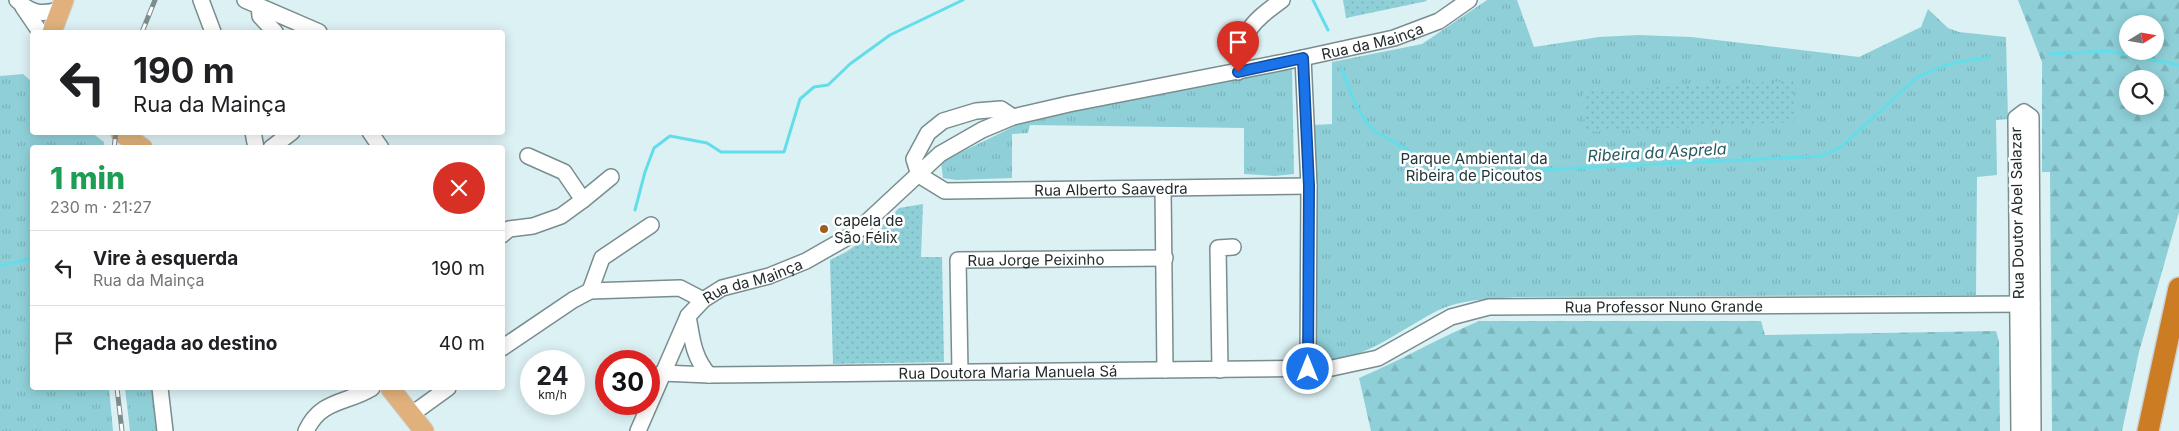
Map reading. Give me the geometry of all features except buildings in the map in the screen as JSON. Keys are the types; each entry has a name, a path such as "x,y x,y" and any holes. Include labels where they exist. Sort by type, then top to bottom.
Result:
{"highway":[{"path":"2148,431 2179,288"}],"main road":[{"path":"53,30 61,3"},
{"path":"124,135 139,145"},
{"path":"392,390 424,431"}],"street":[{"path":"201,0 212,30"},
{"path":"1238,72 1239,57 1249,28 1255,20 1282,0"},
{"name":"Rua da Mainça","path":"638,431 688,316 703,300 722,288 769,276 806,261 855,233 940,154 982,130 1013,117 1238,72 1394,38 1439,21 1469,0"},
{"path":"20,3 39,14 61,3"},
{"path":"20,3 39,30"},
{"path":"252,3 260,16 273,30"},
{"path":"252,3 314,30"},
{"path":"1303,58 1309,186 1308,369"},
{"name":"Rua da Mainça","path":"919,175 914,159 928,133 943,121 976,111 1001,109 1013,117"},
{"name":"Rua Doutor Abel Salazar","path":"2018,431 2025,304 2031,117 2024,112 2016,118 2025,304 2034,431"},
{"path":"275,145 288,135"},
{"path":"528,156 564,172 583,200"},
{"name":"Rua Alberto Saavedra","path":"919,175 945,190 1309,186"},
{"path":"505,228 533,226 561,216 611,177"},
{"path":"1163,188 1165,370"},
{"path":"590,292 602,258 651,225"},
{"path":"1220,370 1218,248 1233,247"},
{"name":"Rua Jorge Peixinho","path":"960,372 958,260 1165,258"},
{"path":"505,346 573,300 590,292 680,288 703,300"},
{"name":"Rua Professor Nuno Grande","path":"1308,369 1332,368 1378,358 1451,317 1490,308 2025,304"},
{"path":"688,316 695,354 709,375"},
{"name":"Rua Doutora Maria Manuela Sá","path":"662,373 709,375 1308,369"},
{"path":"160,390 165,431"},
{"path":"306,431 320,410 369,390"},
{"path":"412,414 445,390"}],"green space":[{"path":"1343,0 1426,0 1427,1 1346,18"},
{"name":"Parque Ambiental da Ribeira de Picoutos","path":"1487,0 1517,0 1534,47 1599,37 1638,35 1691,37 1859,57 1921,27 1928,9 1948,28 1959,32 2006,37 2008,119 1996,120 1997,175 1977,177 1976,295 1514,297 1481,300 1449,306 1435,312 1367,350 1349,357 1333,360 1319,357 1316,351 1314,125 1332,124 1332,62 1422,44"},
{"path":"2018,0 2179,0 2179,212 2139,352 2122,431 2052,431 2050,172 2042,172 2042,62"},
{"path":"1292,68 1294,174 1275,176 1244,174 1244,128 1030,125 1028,133 1012,134 1012,178 956,180 943,178 941,162 1027,120"},
{"path":"23,74 30,80 30,135 95,135 104,142 104,145 30,145 30,390 109,390 113,431 0,431 0,76"},
{"path":"1793,81 1795,122 1585,132 1583,91"},
{"path":"923,204 921,257 942,257 944,362 833,364 830,260 846,252 880,228 899,208"},
{"path":"1479,321 1761,321 1765,335 1996,331 1999,341 2000,431 1371,431 1359,378"},
{"path":"125,390 152,390 158,431 130,431"}],"waterway":[{"name":"Ribeira da Asprela","path":"635,210 645,172 654,148 670,136 707,143 721,152 784,152 800,99 814,87 828,85 850,64 890,35 963,0"},
{"name":"Ribeira da Asprela","path":"1313,0 1328,30"},
{"name":"Ribeira da Asprela","path":"2050,54 2108,51 2179,65"},
{"name":"Ribeira da Asprela","path":"1342,69 1359,111 1376,132 1440,168 1459,174 1821,156 1841,147 1915,79 1951,64 1989,58"},
{"name":"Ribeira da Asprela","path":"0,266 30,258"}],"railway":[{"path":"143,30 155,0"},
{"path":"114,145 116,135"},
{"path":"117,390 122,431"}],"place":[{"name":"capela de São Félix","path":"824,229"}],"route":[{"path":"1238,72 1303,58 1309,186 1308,369"}]}
